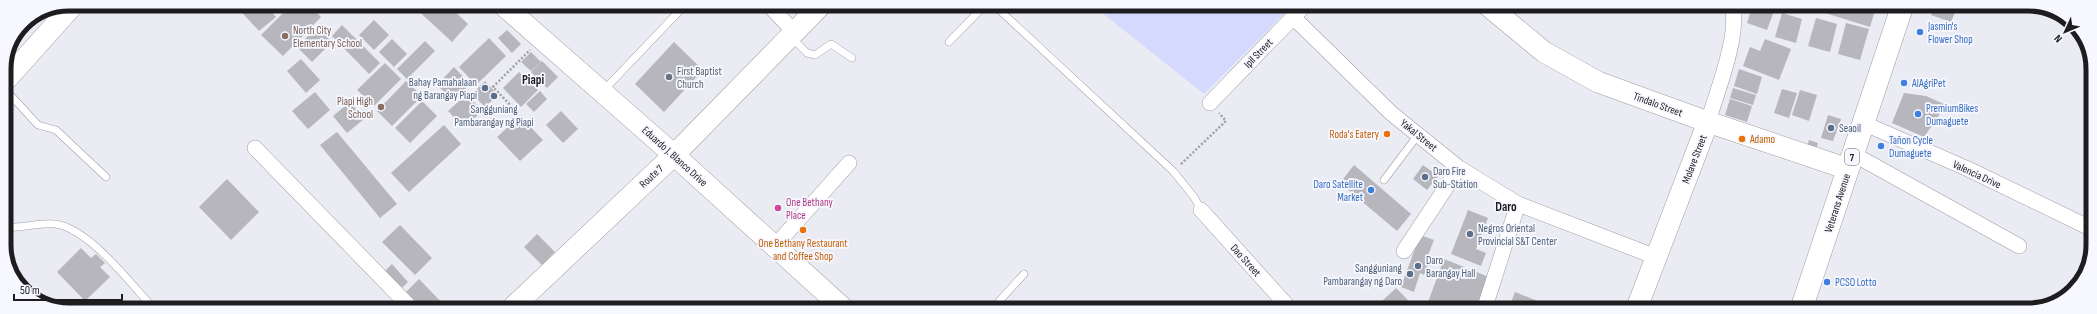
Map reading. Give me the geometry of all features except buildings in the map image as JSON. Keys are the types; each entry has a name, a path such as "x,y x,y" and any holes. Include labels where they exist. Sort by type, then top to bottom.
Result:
{"highway":[{"name":"Veterans Avenue","path":"1803,303 1901,11"}],"street":[{"name":"Eduardo J. Blanco Drive","path":"510,11 674,155 837,303"},
{"path":"774,11 793,35"},
{"name":"Route 7","path":"517,303 674,155 815,11"},
{"name":"Ipil Street","path":"1210,103 1299,11"},
{"name":"Tindalo Street","path":"1494,11 1544,52 1598,82 1708,122 1851,161"},
{"name":"Molave Street","path":"1639,303 1708,122 1734,32 1734,11"},
{"path":"11,73 61,12"},
{"name":"Yakal Street","path":"1293,17 1391,113 1459,168 1518,204 1656,257"},
{"name":"Valencia Drive","path":"1863,123 1968,169 2086,226"},
{"path":"255,148 406,303"},
{"path":"1851,161 2019,246"},
{"path":"775,246 849,163"},
{"path":"1404,251 1459,168"},
{"path":"1486,303 1518,204"},
{"name":"Dao Street","path":"1201,210 1285,303"}],"lane":[{"path":"602,92 679,11"},
{"path":"949,42 979,11"},
{"path":"1001,11 1174,171 1194,197 1201,210"},
{"path":"793,35 807,52 812,54 815,55 831,44 852,58"},
{"path":"11,96 38,125 56,130 106,177"},
{"path":"1384,180 1418,135"},
{"path":"11,228 56,224 73,231 96,247 148,303"},
{"path":"997,303 1024,274"}],"path":[{"path":"518,113 493,87 541,39"},
{"path":"1174,171 1226,121 1210,103"}],"shaded area":[{"path":"1100,11 1287,11 1204,94"}],"place":[{"name":"Jasmin's Flower Shop","path":"1920,32"},
{"name":"North City Elementary School","path":"285,36"},
{"name":"First Baptist Church","path":"669,77"},
{"name":"AlAgriPet","path":"1904,83"},
{"name":"Bahay Pamahalaan ng Barangay Piapi","path":"485,88"},
{"name":"Sangguniang Pambarangay ng Piapi","path":"494,96"},
{"name":"Piapi High School","path":"381,107"},
{"name":"PremiumBikes Dumaguete","path":"1918,114"},
{"name":"Seaoil","path":"1831,128"},
{"name":"Roda's Eatery","path":"1387,134"},
{"name":"Adamo","path":"1742,139"},
{"name":"Tañon Cycle Dumaguete","path":"1881,146"},
{"name":"Daro Fire Sub-Station","path":"1425,177"},
{"name":"Daro Satellite Market","path":"1371,190"},
{"name":"One Bethany Place","path":"778,208"},
{"name":"One Bethany Restaurant and Coffee Shop","path":"803,230"},
{"name":"Negros Oriental Provincial S&T Center","path":"1470,234"},
{"name":"Daro Barangay Hall","path":"1418,266"},
{"name":"Sangguniang Pambarangay ng Daro","path":"1410,274"},
{"name":"PCSO Lotto","path":"1827,282"}],"district":[{"name":"Piapi","path":"533,79"},
{"name":"Daro","path":"1506,206"}]}
